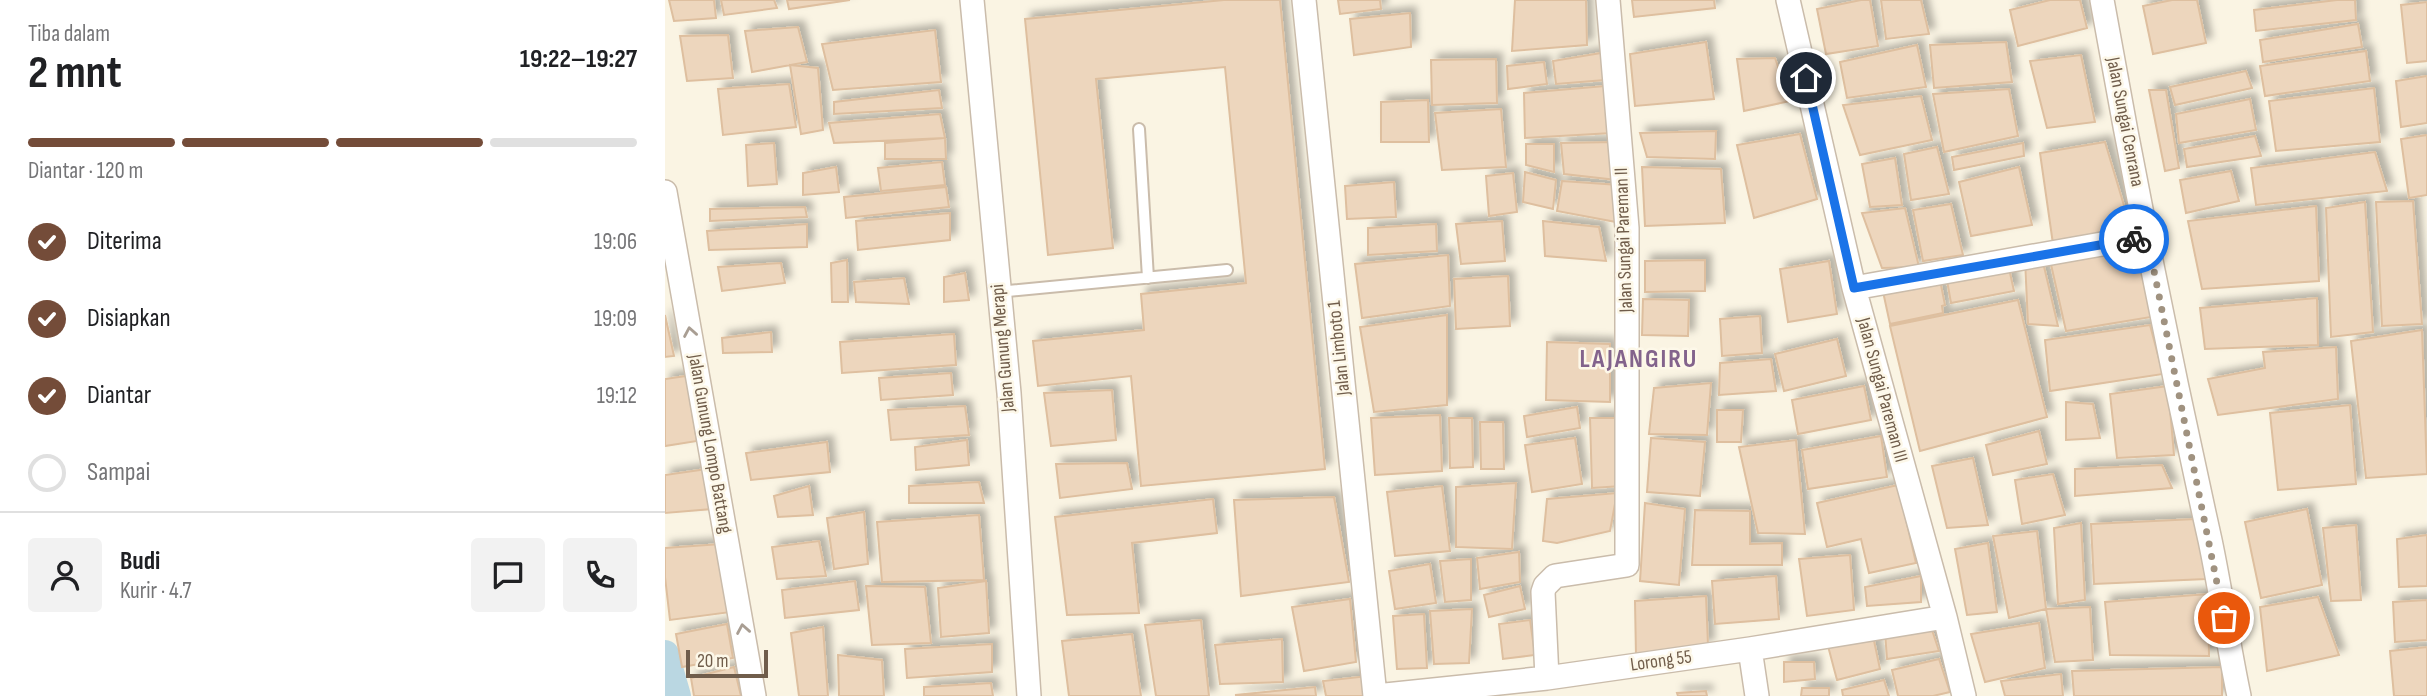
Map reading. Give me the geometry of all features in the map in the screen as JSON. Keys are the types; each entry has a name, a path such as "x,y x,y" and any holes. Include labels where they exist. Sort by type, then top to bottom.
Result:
{"street":[{"name":"Jalan Gunung Merapi","path":"972,0 1009,393 1029,696"},
{"name":"Jalan Limboto 1","path":"1304,0 1376,696"},
{"name":"Jalan Sungai Pareman II","path":"1547,678 1543,592 1545,586 1555,576 1627,565 1627,228 1608,0"},
{"name":"Jalan Sungai Pareman III","path":"1789,0 1854,288 1945,617 1964,696"},
{"name":"Jalan Sungai Cenrana","path":"2102,0 2128,146 2210,541 2239,696"},
{"name":"Jalan Gunung Lompo Battang","path":"665,192 754,696"},
{"path":"1854,288 2147,236"},
{"name":"Lorong 55","path":"1376,696 1547,678 1751,649 1945,617"},
{"path":"1751,649 1757,696"}],"lane":[{"path":"1139,129 1148,278"},
{"path":"998,292 1227,270"}],"building":[{"path":"669,0 714,0 716,18 674,21"},
{"path":"721,0 774,0 777,8 724,15"},
{"path":"787,0 850,0 789,9"},
{"path":"1224,0 1280,0 1325,469 1141,486 1131,376 1038,386 1033,341 1144,330 1141,294 1246,283 1225,67 1096,79 1113,248 1048,255 1025,19"},
{"path":"1338,0 1380,0 1381,9 1340,14"},
{"path":"1515,0 1586,0 1587,45 1512,51"},
{"path":"1632,0 1714,0 1715,8 1634,17"},
{"path":"1870,0 1878,46 1826,54 1817,9"},
{"path":"1881,0 1921,0 1929,34 1886,39"},
{"path":"2050,0 2080,0 2087,28 2018,46 2010,10"},
{"path":"2172,0 2197,0 2206,43 2153,54 2143,6"},
{"path":"2355,0 2356,20 2256,31 2254,10"},
{"path":"2427,2 2427,61 2407,63 2401,5"},
{"path":"1410,13 1411,47 1354,55 1350,19"},
{"path":"2358,24 2362,47 2263,62 2260,40"},
{"path":"798,27 807,62 752,72 745,31"},
{"path":"935,30 941,82 833,90 822,44"},
{"path":"728,35 733,78 687,81 680,36"},
{"path":"1706,42 1714,99 1635,106 1630,54"},
{"path":"2006,42 2012,82 1934,88 1930,45"},
{"path":"1917,45 1926,87 1847,98 1840,62"},
{"path":"2366,51 2370,81 2265,96 2260,66"},
{"path":"1601,53 1605,80 1556,84 1553,61"},
{"path":"2081,55 2095,122 2047,128 2030,61"},
{"path":"1775,58 1790,101 1744,111 1737,59"},
{"path":"1496,59 1497,103 1432,105 1431,60"},
{"path":"1544,62 1547,84 1508,89 1507,66"},
{"path":"790,65 818,68 823,130 801,134"},
{"path":"2246,71 2252,88 2175,105 2170,87"},
{"path":"2427,76 2427,123 2401,127 2396,81"},
{"path":"789,84 796,127 723,135 718,89"},
{"path":"1605,86 1612,133 1525,138 1524,93"},
{"path":"2374,88 2380,142 2276,151 2269,101"},
{"path":"2009,89 2018,136 1944,152 1933,94"},
{"path":"939,90 942,108 834,114 834,102"},
{"path":"2149,90 2166,90 2179,168 2165,171"},
{"path":"1921,96 1932,140 1860,155 1843,105"},
{"path":"2250,99 2256,130 2179,143 2176,114"},
{"path":"1428,100 1429,142 1381,142 1381,102"},
{"path":"1501,109 1506,167 1442,170 1435,113"},
{"path":"940,114 945,138 834,143 829,123"},
{"path":"1716,131 1715,159 1647,157 1640,133"},
{"path":"1800,134 1817,199 1754,218 1737,145"},
{"path":"2427,135 2427,195 2409,198 2401,139"},
{"path":"2255,136 2261,156 2187,167 2184,149"},
{"path":"945,138 946,159 885,159 885,143"},
{"path":"1615,142 1617,180 1564,174 1561,143"},
{"path":"2105,142 2131,229 2053,244 2040,153"},
{"path":"774,143 777,184 748,186 746,145"},
{"path":"2023,143 2024,156 1954,170 1952,157"},
{"path":"1526,144 1554,144 1554,172 1526,165"},
{"path":"1937,147 1949,194 1911,200 1904,154"},
{"path":"2375,152 2387,191 2256,205 2251,168"},
{"path":"1895,158 1902,205 1870,207 1862,164"},
{"path":"942,162 945,185 881,191 878,168"},
{"path":"836,167 839,192 803,195 803,173"},
{"path":"1642,167 1721,169 1725,223 1645,226"},
{"path":"2019,167 2032,225 1971,236 1959,182"},
{"path":"2231,171 2239,201 2186,213 2180,180"},
{"path":"1525,172 1556,180 1553,209 1523,202"},
{"path":"1513,173 1517,212 1489,216 1486,176"},
{"path":"1562,181 1619,185 1616,222 1557,211"},
{"path":"1394,182 1396,217 1347,219 1345,186"},
{"path":"946,187 949,207 846,218 844,197"},
{"path":"2413,201 2422,324 2382,326 2376,202"},
{"path":"2365,202 2373,332 2331,337 2326,208"},
{"path":"1951,204 1963,255 1923,261 1913,210"},
{"path":"2316,206 2319,281 2202,289 2188,221"},
{"path":"805,207 807,217 710,221 710,209"},
{"path":"1905,208 1919,267 1882,268 1862,213"},
{"path":"950,213 950,240 858,250 856,221"},
{"path":"1502,221 1505,261 1461,264 1456,224"},
{"path":"1543,221 1599,227 1606,261 1545,256"},
{"path":"807,224 807,247 709,250 707,231"},
{"path":"1436,224 1437,251 1368,255 1368,228"},
{"path":"2136,245 2151,317 2066,331 2050,260"},
{"path":"1448,255 1450,306 1362,318 1355,264"},
{"path":"2042,258 2058,326 2028,324 2025,260"},
{"path":"847,260 848,302 832,302 831,263"},
{"path":"1705,260 1705,291 1645,292 1645,261"},
{"path":"1829,261 1837,314 1788,322 1780,269"},
{"path":"781,263 785,283 722,291 718,267"},
{"path":"2008,264 2014,291 1951,303 1946,275"},
{"path":"965,273 969,300 944,302 944,277"},
{"path":"1939,275 1945,305 1942,306 1943,313 1890,324 1882,287"},
{"path":"1508,276 1510,326 1456,329 1454,279"},
{"path":"904,278 909,304 856,302 854,282"},
{"path":"2317,298 2318,345 2205,349 2200,308"},
{"path":"1643,299 1689,300 1688,336 1642,335"},
{"path":"2018,300 2047,417 1920,451 1890,326"},
{"path":"665,315 674,356 665,357"},
{"path":"1447,315 1447,405 1374,412 1360,327"},
{"path":"1760,316 1762,353 1722,356 1720,319"},
{"path":"2150,325 2163,374 2050,391 2045,340"},
{"path":"2422,330 2427,474 2366,478 2351,341"},
{"path":"771,332 772,352 723,353 722,338"},
{"path":"954,334 956,365 842,373 840,342"},
{"path":"1837,339 1846,376 1784,391 1775,354"},
{"path":"1547,342 1610,344 1610,402 1546,400"},
{"path":"2336,347 2338,399 2218,415 2208,379 2265,368 2263,352"},
{"path":"1771,359 1776,391 1719,395 1720,363"},
{"path":"951,373 953,395 881,400 879,378"},
{"path":"686,376 697,441 665,446 665,379"},
{"path":"1711,383 1707,435 1649,434 1654,388"},
{"path":"1864,386 1871,420 1798,434 1792,400"},
{"path":"2168,386 2174,455 2117,458 2110,394"},
{"path":"1112,390 1116,440 1051,446 1044,393"},
{"path":"2066,402 2093,404 2100,438 2066,440"},
{"path":"2350,405 2356,484 2278,490 2270,413"},
{"path":"965,406 969,435 891,440 888,410"},
{"path":"1577,407 1580,428 1527,437 1524,416"},
{"path":"1717,410 1743,410 1741,442 1717,442"},
{"path":"1440,415 1442,471 1375,475 1371,418"},
{"path":"1449,418 1472,418 1473,467 1450,468"},
{"path":"1590,418 1622,418 1622,486 1592,488"},
{"path":"1480,422 1503,422 1504,469 1481,469"},
{"path":"2039,431 2047,464 1993,475 1986,445"},
{"path":"1881,436 1887,477 1808,489 1802,450"},
{"path":"1575,438 1582,484 1532,492 1525,445"},
{"path":"1651,438 1705,442 1700,496 1647,492"},
{"path":"967,440 969,465 916,470 915,447"},
{"path":"1796,440 1805,534 1758,533 1739,447"},
{"path":"827,442 830,472 751,480 746,453"},
{"path":"1973,458 1988,525 1947,528 1932,466"},
{"path":"1127,463 1132,489 1060,498 1056,464"},
{"path":"2162,465 2172,488 2075,496 2075,469"},
{"path":"707,469 712,509 665,513 665,475"},
{"path":"2053,474 2065,515 2022,524 2015,480"},
{"path":"979,482 984,503 909,503 909,486"},
{"path":"1516,483 1512,549 1456,547 1456,487"},
{"path":"1898,485 1916,563 1869,573 1861,539 1827,547 1817,503"},
{"path":"809,486 813,515 778,517 774,496"},
{"path":"1442,486 1450,551 1395,556 1387,492"},
{"path":"1617,493 1610,531 1557,543 1543,541 1547,499"},
{"path":"1334,497 1349,582 1241,596 1234,500"},
{"path":"1213,499 1217,533 1132,543 1139,613 1067,615 1055,517"},
{"path":"1645,503 1685,509 1679,585 1640,581"},
{"path":"2307,509 2322,585 2261,598 2245,522"},
{"path":"1695,510 1750,511 1750,544 1782,543 1782,565 1692,565"},
{"path":"864,512 868,564 834,569 827,518"},
{"path":"979,515 984,580 882,582 877,522"},
{"path":"2196,519 2206,579 2094,584 2091,524"},
{"path":"2081,523 2085,600 2058,604 2054,528"},
{"path":"2356,525 2361,600 2331,601 2323,528"},
{"path":"2037,531 2046,609 2009,618 1993,536"},
{"path":"2427,535 2427,586 2399,587 2397,539"},
{"path":"819,541 826,576 777,579 772,547"},
{"path":"1988,543 1997,612 1967,615 1955,549"},
{"path":"721,544 731,612 670,620 665,548"},
{"path":"1519,552 1520,582 1480,589 1477,558"},
{"path":"1850,555 1854,610 1807,616 1799,559"},
{"path":"1471,559 1471,600 1445,602 1440,561"},
{"path":"1430,564 1436,603 1395,609 1389,571"},
{"path":"1776,576 1779,619 1715,624 1712,581"},
{"path":"1921,576 1921,602 1867,606 1865,587"},
{"path":"855,581 859,610 785,618 782,590"},
{"path":"986,581 989,633 941,637 938,588"},
{"path":"866,586 925,587 931,643 872,645"},
{"path":"1520,586 1525,609 1489,617 1484,595"},
{"path":"2208,594 2209,656 2110,655 2105,602"},
{"path":"1706,596 1708,645 1636,656 1635,601"},
{"path":"2318,597 2339,655 2267,671 2260,607"},
{"path":"1350,599 1356,662 1304,671 1292,607"},
{"path":"2427,600 2427,640 2395,642 2393,602"},
{"path":"2090,607 2093,660 2055,662 2046,609"},
{"path":"1472,609 1469,663 1434,664 1430,611"},
{"path":"1424,614 1427,668 1397,669 1393,616"},
{"path":"1201,620 1209,696 1156,696 1145,625"},
{"path":"1530,620 1535,655 1503,659 1499,624"},
{"path":"2039,623 2045,668 1985,682 1971,634"},
{"path":"727,624 733,658 682,667 676,634"},
{"path":"1930,624 1939,651 1887,659 1885,632"},
{"path":"823,627 828,696 799,696 791,633"},
{"path":"1132,634 1141,696 1069,696 1062,641"},
{"path":"1873,636 1880,669 1837,680 1828,646"},
{"path":"1282,639 1283,682 1220,684 1215,645"},
{"path":"992,644 992,672 907,678 905,649"},
{"path":"2427,647 2427,696 2394,696 2390,651"},
{"path":"838,655 882,660 884,696 839,696"},
{"path":"1939,659 1950,692 1933,696 1898,696 1892,670"},
{"path":"1784,662 1814,662 1815,679 1784,682"},
{"path":"734,667 741,696 694,696 691,678"},
{"path":"2222,667 2222,696 2074,696 2072,671"},
{"path":"2061,674 2063,696 2005,696 2001,681"},
{"path":"1368,676 1368,696 1326,696 1323,681"},
{"path":"1884,680 1889,696 1843,696 1842,690"},
{"path":"991,683 993,696 924,696 924,687"},
{"path":"1315,687 1316,696 1235,695"},
{"path":"1802,688 1829,688 1829,696 1801,696"},
{"path":"1706,691 1707,696 1678,696 1677,693"}],"waterway":[{"path":"665,654 677,696"}],"way so far":[{"path":"2134,239 2147,236 2224,618"}],"district":[{"name":"LAJANGIRU","path":"1639,359"}],"route":[{"path":"1806,78 1854,288 2134,239"}]}
